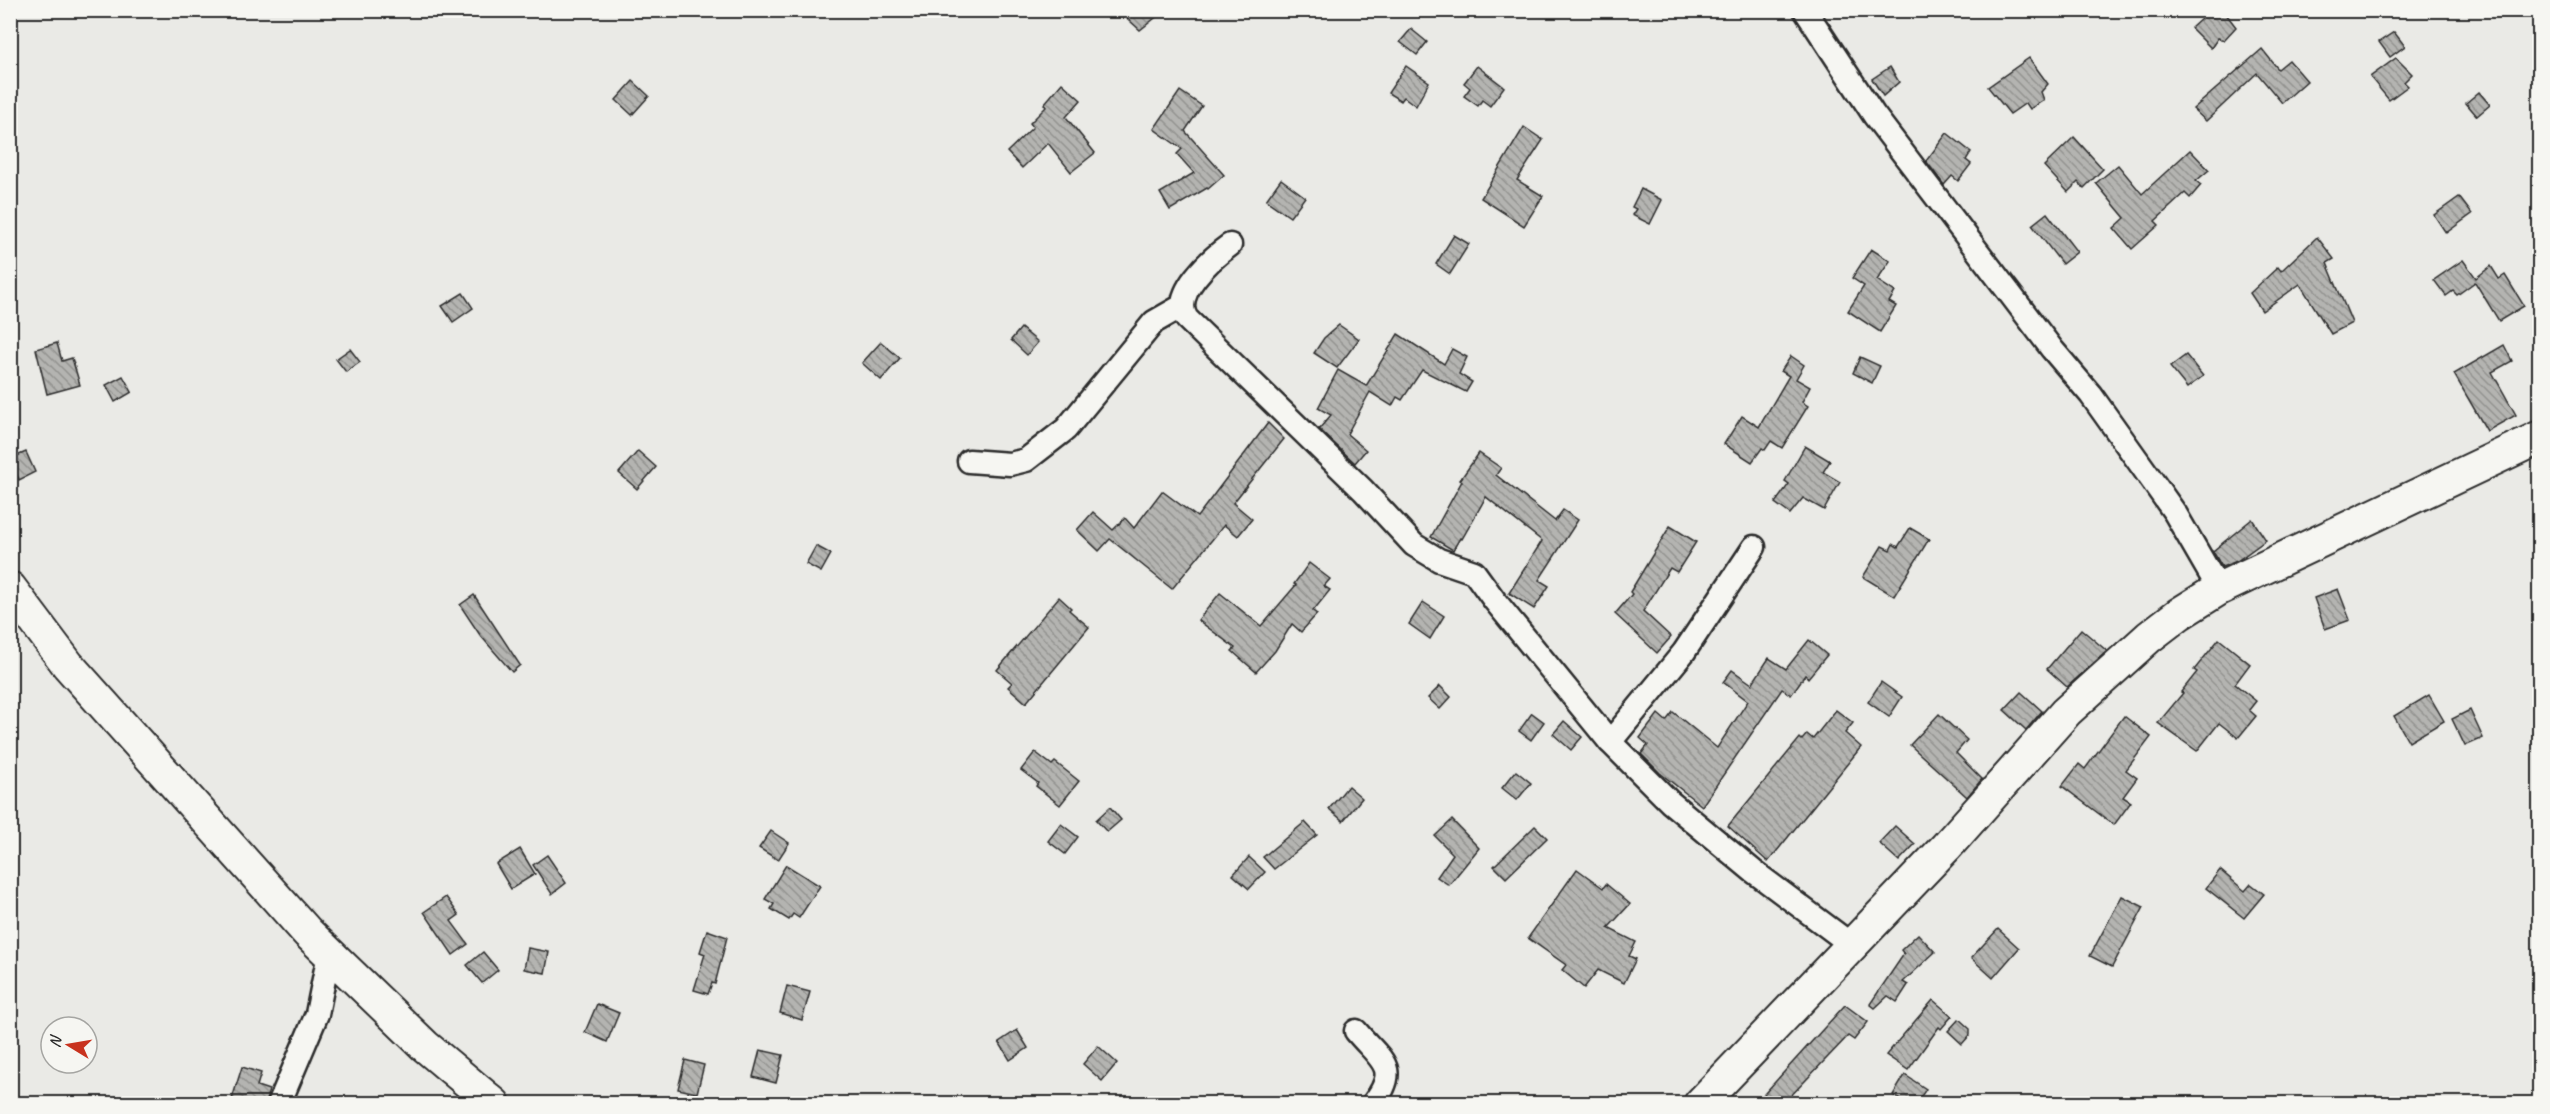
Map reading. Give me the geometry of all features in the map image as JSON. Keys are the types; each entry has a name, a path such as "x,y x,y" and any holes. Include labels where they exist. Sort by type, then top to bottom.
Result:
{"street":[{"path":"1805,10 1874,115 2045,340 2091,395 2175,513 2219,589"},
{"path":"1230,245 1202,270 1185,295 1182,306 1183,314 1194,327 1336,464 1414,545 1438,560 1474,572 1610,742 1670,802 1709,836 1853,946"},
{"path":"969,461 1010,464 1026,460 1077,417 1154,322 1182,306"},
{"path":"1700,1104 1946,847 2066,712 2149,637 2179,614 2219,589 2540,437"},
{"path":"1610,742 1684,652 1754,547"},
{"path":"10,588 32,620 76,674 328,954 424,1047 494,1104"},
{"path":"279,1104 318,1014 328,954"},
{"path":"1356,1031 1385,1065 1388,1075 1385,1088 1374,1104"}],"building":[{"path":"1118,10 1165,10 1140,30"},
{"path":"2211,10 2223,10 2236,27 2224,40 2218,38 2211,48 2191,28"},
{"path":"1411,29 1427,42 1417,55 1400,42"},
{"path":"2394,32 2405,46 2390,57 2379,42"},
{"path":"2262,49 2278,69 2289,60 2307,81 2282,103 2257,73 2206,121 2193,109"},
{"path":"2029,58 2048,84 2041,92 2044,100 2030,109 2026,103 2010,114 1988,87"},
{"path":"2396,58 2412,74 2404,82 2408,86 2389,100 2370,77"},
{"path":"1406,66 1429,82 1416,106 1404,97 1401,101 1388,93"},
{"path":"1477,66 1504,87 1490,106 1482,100 1478,106 1464,96 1470,88 1464,83"},
{"path":"1890,67 1899,82 1883,96 1872,79"},
{"path":"633,81 649,96 632,115 616,100"},
{"path":"1062,83 1081,100 1066,117 1095,153 1071,172 1048,143 1022,168 1007,152 1033,127 1030,123 1046,107 1044,104"},
{"path":"1180,91 1202,106 1185,131 1224,175 1208,189 1170,210 1160,193 1194,173 1177,154 1182,149 1154,129"},
{"path":"2479,92 2490,105 2477,116 2466,103"},
{"path":"1524,127 1543,140 1517,180 1543,196 1524,226 1481,198"},
{"path":"1947,133 1971,152 1966,160 1971,164 1958,181 1952,176 1944,185 1926,161"},
{"path":"2074,137 2103,169 2084,188 2078,182 2068,192 2044,166"},
{"path":"2190,150 2209,170 2196,181 2201,185 2190,198 2185,193 2155,221 2159,225 2132,249 2114,228 2125,218 2096,183 2118,165 2142,194"},
{"path":"1281,179 1305,197 1290,217 1266,200"},
{"path":"1641,189 1662,200 1650,224 1632,215 1636,209 1632,207"},
{"path":"2459,197 2472,214 2446,233 2434,215"},
{"path":"2047,213 2077,252 2062,264 2032,225"},
{"path":"1454,235 1469,244 1450,274 1436,264"},
{"path":"2317,237 2334,259 2327,263 2352,323 2331,334 2300,284 2262,311 2250,293 2278,267 2281,271"},
{"path":"1871,249 1890,261 1877,280 1895,292 1889,302 1896,306 1880,332 1848,311 1864,286 1852,278"},
{"path":"2463,260 2476,278 2491,266 2499,279 2505,275 2524,306 2499,321 2475,282 2457,295 2453,291 2446,296 2434,280"},
{"path":"463,293 473,308 453,322 442,306"},
{"path":"1339,325 1359,339 1337,368 1314,353 1324,338"},
{"path":"1021,328 1038,342 1027,355 1011,340"},
{"path":"1398,334 1444,364 1452,349 1467,357 1459,374 1472,382 1466,392 1422,370 1402,400 1397,397 1392,406 1370,392 1347,434 1366,450 1355,463 1319,429 1331,415 1318,408 1338,370 1366,386"},
{"path":"881,342 900,358 881,380 862,363"},
{"path":"57,343 62,361 72,358 80,385 47,394 36,349"},
{"path":"2504,345 2512,361 2492,372 2516,415 2487,431 2454,374"},
{"path":"350,349 360,362 346,372 336,359"},
{"path":"2186,355 2203,376 2187,388 2170,367"},
{"path":"1791,356 1804,365 1796,379 1810,387 1802,402 1808,406 1782,448 1771,441 1765,450 1762,448 1752,462 1724,444 1742,416 1759,427 1789,376 1781,371"},
{"path":"1860,357 1880,366 1872,383 1853,373"},
{"path":"123,376 132,392 115,402 106,385"},
{"path":"1268,423 1284,439 1233,503 1252,519 1238,536 1224,525 1172,589 1110,539 1099,551 1077,530 1093,512 1113,530 1125,518 1134,528 1162,491 1197,517"},
{"path":"1805,446 1830,461 1823,472 1840,482 1824,510 1803,498 1790,514 1775,503 1789,484 1785,481"},
{"path":"638,451 656,467 637,489 619,473"},
{"path":"26,452 35,472 19,480 10,459"},
{"path":"1479,453 1501,468 1496,475 1555,521 1563,510 1578,520 1539,580 1549,586 1534,609 1509,593 1542,541 1486,497 1462,539 1460,538 1453,550 1431,537 1462,481 1460,480"},
{"path":"2252,519 2266,540 2237,561 2222,567 2213,551"},
{"path":"1670,526 1696,542 1677,572 1670,568 1643,611 1671,637 1657,653 1615,614 1632,594 1630,592"},
{"path":"1910,528 1929,539 1894,596 1863,577 1882,546 1890,550 1893,544 1898,547"},
{"path":"816,546 831,554 821,572 806,564"},
{"path":"1309,563 1330,579 1324,586 1330,590 1313,611 1317,614 1301,632 1292,624 1275,651 1256,672 1232,651 1235,648 1198,620 1220,593 1261,626 1296,585 1294,584"},
{"path":"2338,589 2350,620 2325,629 2314,598"},
{"path":"474,595 520,665 512,672 480,635 460,605"},
{"path":"1059,597 1071,608 1069,610 1089,627 1026,703 1008,687 1012,683 997,670"},
{"path":"1423,602 1444,616 1430,639 1409,624"},
{"path":"2081,629 2107,651 2067,687 2047,669"},
{"path":"2219,639 2250,664 2235,684 2256,701 2249,710 2256,716 2238,738 2219,723 2197,751 2158,723 2183,693 2181,692 2197,672 2194,670"},
{"path":"1809,640 1827,655 1808,678 1805,675 1791,695 1782,689 1702,806 1660,773 1641,754 1648,745 1640,738 1658,714 1666,721 1673,712 1717,748 1748,701 1723,682 1732,670 1752,684 1769,658 1786,669"},
{"path":"1881,682 1902,697 1889,717 1868,702"},
{"path":"1440,686 1451,697 1440,709 1428,698"},
{"path":"2021,692 2042,711 2026,730 2004,710"},
{"path":"2429,695 2444,721 2409,742 2394,716"},
{"path":"1836,710 1853,723 1845,733 1861,747 1768,862 1728,826 1800,738 1802,740 1807,734 1813,739"},
{"path":"2470,710 2483,738 2465,746 2452,719"},
{"path":"1532,713 1544,722 1531,740 1519,731"},
{"path":"1939,714 1967,740 1956,753 1982,779 1967,797 1910,745"},
{"path":"2124,716 2151,737 2126,770 2137,778 2123,797 2131,802 2114,825 2062,786 2079,764 2085,769"},
{"path":"1564,721 1582,737 1571,750 1553,734"},
{"path":"1035,752 1052,765 1055,762 1079,781 1060,805 1036,786 1038,783 1021,770"},
{"path":"1516,771 1531,783 1517,800 1502,788"},
{"path":"1348,786 1362,798 1343,821 1329,809"},
{"path":"1110,807 1121,820 1107,832 1096,820"},
{"path":"1452,820 1479,848 1449,885 1437,877 1453,854 1435,836"},
{"path":"1305,822 1317,835 1274,869 1263,857"},
{"path":"1061,824 1078,837 1065,854 1048,841"},
{"path":"1535,826 1547,838 1506,878 1494,866"},
{"path":"1895,826 1915,844 1899,861 1879,843"},
{"path":"771,831 789,843 778,860 759,848"},
{"path":"520,849 535,874 511,889 496,864"},
{"path":"547,855 566,883 552,894 533,865"},
{"path":"1249,857 1265,872 1249,889 1233,875"},
{"path":"786,865 820,886 799,918 793,914 789,920 771,909 774,904 765,899"},
{"path":"1577,869 1603,888 1606,884 1630,904 1608,928 1636,942 1629,956 1636,959 1624,983 1598,970 1584,988 1562,970 1566,965 1528,938"},
{"path":"2220,870 2245,891 2251,884 2264,894 2244,918 2206,888"},
{"path":"2122,896 2144,907 2112,967 2090,956"},
{"path":"446,897 459,915 451,921 468,944 453,955 424,912"},
{"path":"1998,929 2019,948 1993,978 1971,958"},
{"path":"707,930 727,937 715,984 712,983 708,994 694,990 705,954 700,952"},
{"path":"1918,934 1935,952 1903,982 1908,985 1897,1002 1888,996 1875,1008 1870,1004 1904,954 1901,950"},
{"path":"528,948 549,952 545,973 524,969"},
{"path":"483,952 498,970 482,983 467,965"},
{"path":"787,986 810,992 802,1020 780,1013"},
{"path":"1933,1000 1952,1016 1941,1029 1939,1027 1908,1070 1886,1055"},
{"path":"597,1004 619,1013 607,1042 585,1032"},
{"path":"1845,1005 1868,1022 1854,1040 1848,1036 1783,1104 1755,1104"},
{"path":"1959,1019 1970,1029 1970,1035 1962,1044 1948,1031"},
{"path":"1017,1030 1028,1048 1010,1060 999,1042"},
{"path":"1098,1046 1117,1063 1102,1081 1083,1064"},
{"path":"760,1050 783,1055 776,1083 753,1077"},
{"path":"685,1060 704,1065 697,1093 678,1089"},
{"path":"242,1067 261,1073 257,1086 269,1090 265,1104 246,1104 232,1099"},
{"path":"1905,1075 1926,1089 1916,1104 1907,1104 1893,1095"}]}
